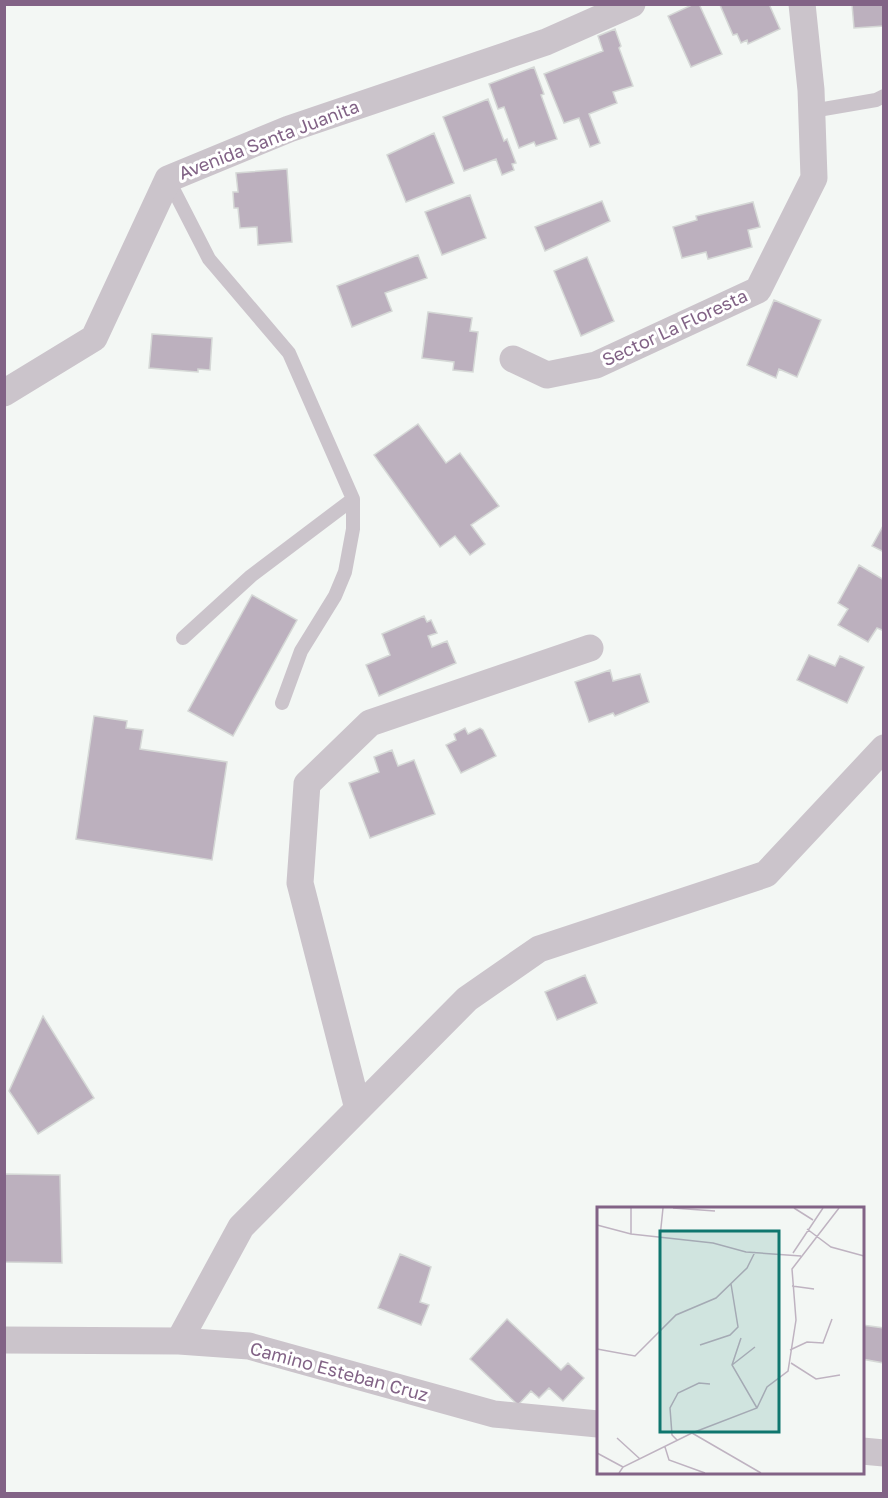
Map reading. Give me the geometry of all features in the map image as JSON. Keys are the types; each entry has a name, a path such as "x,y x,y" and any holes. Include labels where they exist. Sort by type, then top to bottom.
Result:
{"street":[{"name":"Avenida Santa Juanita","path":"4,393 94,338 168,179 289,129 546,42 633,4"},
{"name":"Sector La Floresta","path":"513,359 547,375 596,365 758,290 814,178 812,111 802,4"},
{"path":"358,1109 300,883 307,784 370,723 590,648"},
{"path":"180,1341 241,1227 467,999 538,950 766,874 884,748"},
{"name":"Camino Esteban Cruz","path":"4,1340 180,1341 249,1346 494,1414 597,1425"},
{"path":"864,1450 884,1453"}],"lane":[{"path":"812,111 884,96"},
{"path":"168,179 208,259 289,353 353,499 352,529 345,572 335,596 301,651 282,703"},
{"path":"183,638 251,576 353,499"}],"building":[{"path":"694,4 699,4 722,54 691,67 668,16"},
{"path":"769,4 780,29 748,44 747,40 741,43 737,34 733,35 720,5"},
{"path":"852,4 884,4 884,26 854,28"},
{"path":"615,29 621,46 619,48 633,86 613,92 617,103 589,114 600,143 590,147 579,118 564,123 544,74 603,51 598,36"},
{"path":"534,67 544,94 541,95 557,139 536,146 534,142 519,148 504,107 498,109 489,84"},
{"path":"488,99 504,141 507,139 516,163 512,164 514,170 502,175 496,159 464,171 443,117"},
{"path":"434,133 454,183 406,202 387,155"},
{"path":"287,169 292,242 258,245 257,227 240,228 238,208 234,208 233,192 238,192 236,173"},
{"path":"470,195 486,238 442,255 425,212"},
{"path":"602,201 610,221 545,251 535,227"},
{"path":"753,202 760,227 748,230 752,247 708,259 706,252 682,258 673,227 697,220 696,216"},
{"path":"418,255 427,278 385,293 392,311 352,327 337,286"},
{"path":"587,257 614,321 581,336 554,271"},
{"path":"774,300 821,320 797,377 779,369 776,378 747,365"},
{"path":"428,312 472,318 470,331 478,332 473,372 453,370 454,362 422,358"},
{"path":"152,334 212,338 210,370 198,369 198,372 149,368"},
{"path":"418,424 446,463 460,453 499,506 471,525 485,544 470,555 455,536 440,547 374,455"},
{"path":"884,524 884,552 872,546"},
{"path":"859,565 884,580 884,627 882,630 877,628 868,642 838,625 848,609 838,603"},
{"path":"252,595 297,620 233,736 188,711"},
{"path":"424,616 427,622 431,620 437,633 428,636 432,647 447,641 456,663 379,696 366,665 390,655 382,634"},
{"path":"809,655 835,666 840,656 864,667 847,703 797,680"},
{"path":"610,670 613,681 640,674 649,702 615,716 613,713 589,722 575,682"},
{"path":"94,716 127,721 126,728 143,730 140,749 227,762 212,860 76,839"},
{"path":"465,728 468,734 480,728 483,730 496,756 461,773 446,745 456,740 454,734"},
{"path":"392,750 398,766 414,760 435,814 370,838 349,783 379,772 374,757"},
{"path":"585,975 597,1003 557,1020 545,992"},
{"path":"43,1016 94,1098 38,1134 9,1091"},
{"path":"4,1174 60,1175 62,1263 4,1262"},
{"path":"400,1254 431,1267 420,1302 429,1305 421,1325 378,1308"},
{"path":"507,1319 561,1370 568,1363 584,1378 563,1401 549,1388 539,1398 531,1391 518,1405 470,1359"},
{"path":"864,1325 884,1328 884,1363 864,1359"}]}
